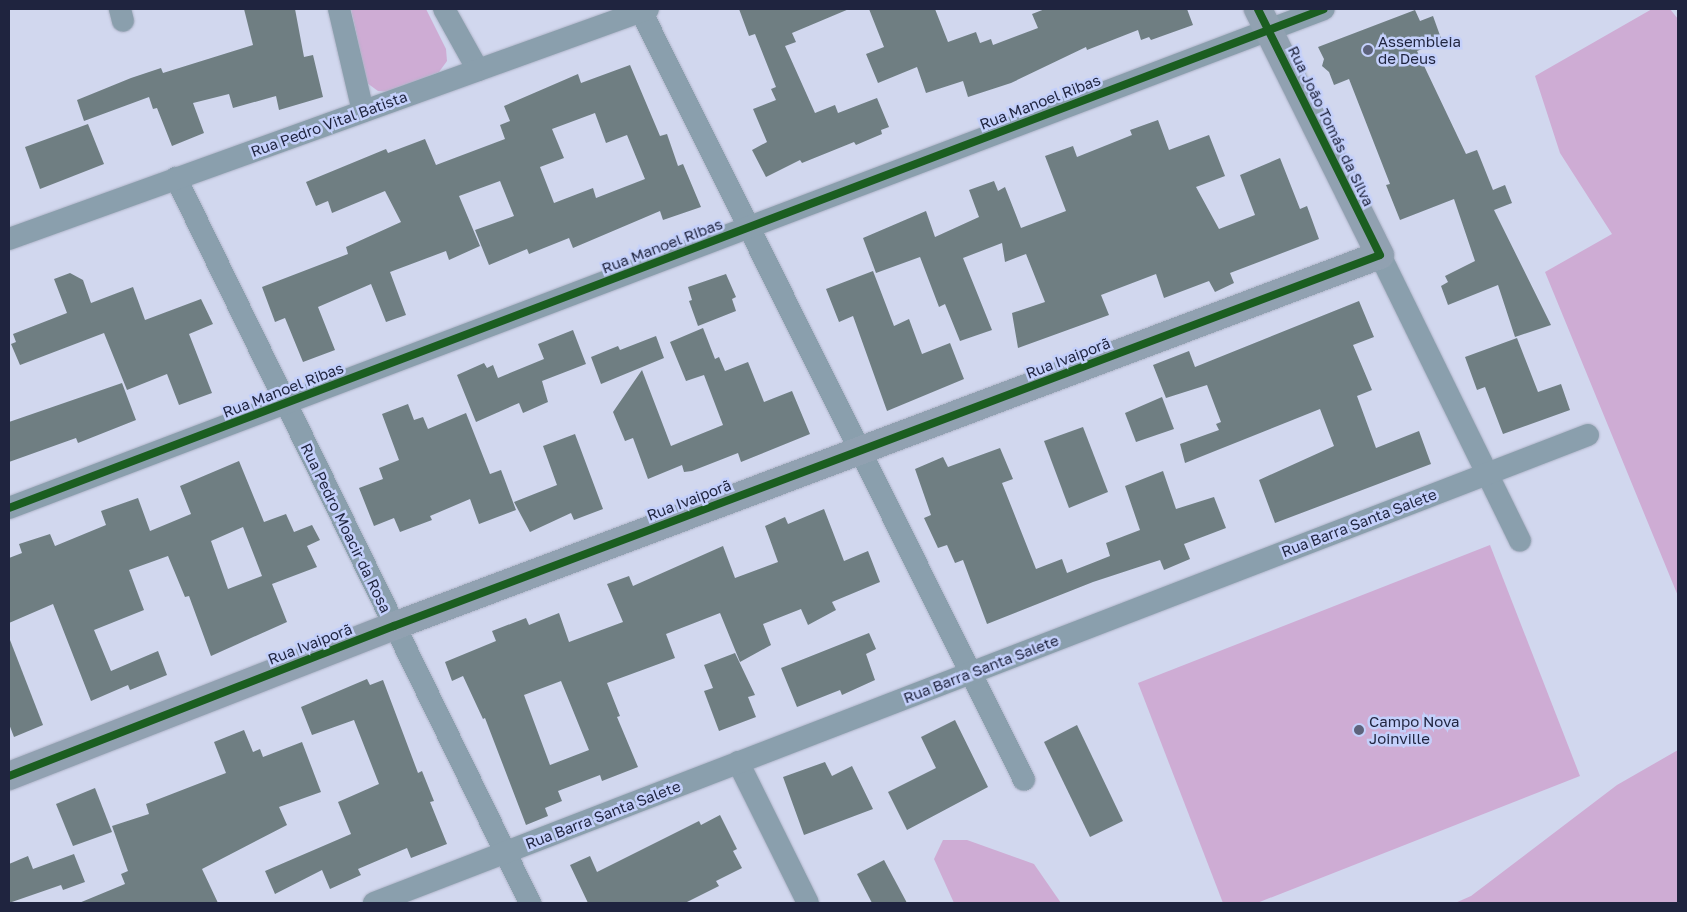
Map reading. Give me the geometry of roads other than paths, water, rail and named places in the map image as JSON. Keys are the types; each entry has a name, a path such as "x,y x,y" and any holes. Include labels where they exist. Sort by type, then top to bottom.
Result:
{"street":[{"path":"339,9 363,111"},
{"path":"444,9 478,70"},
{"name":"Rua Manoel Ribas","path":"9,508 748,228 1264,19 1324,9"},
{"path":"643,10 748,228 1024,780"},
{"name":"Rua Pedro Vital Batista","path":"9,238 643,10"},
{"name":"Rua João Tomás da Silva","path":"1264,19 1520,541"},
{"name":"Rua Pedro Moacir da Rosa","path":"176,178 530,903"},
{"name":"Rua Ivaiporã","path":"9,776 394,626 1380,255"},
{"name":"Rua Barra Santa Salete","path":"374,903 1588,435"},
{"path":"738,762 808,903"}],"place":[{"name":"Assembleia de Deus","path":"1368,50"},
{"name":"Campo Nova Joinville","path":"1359,730"}]}
